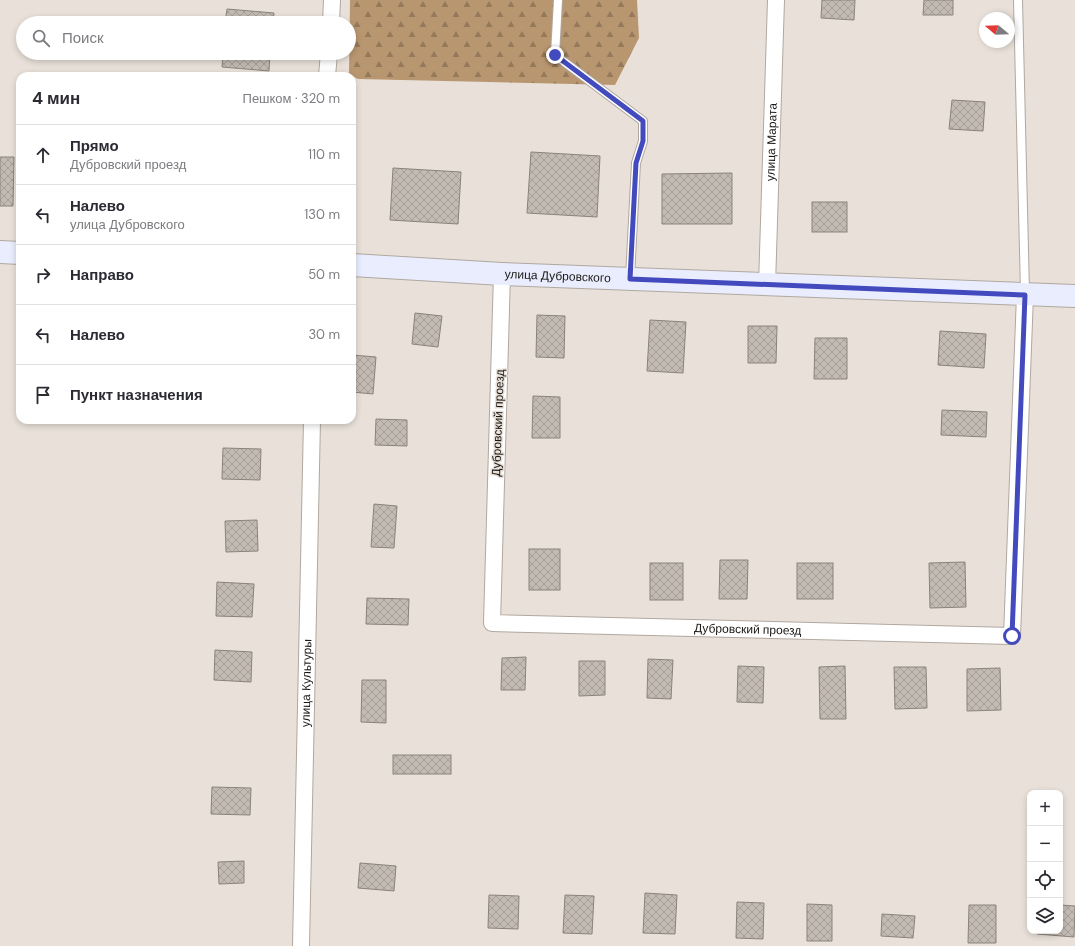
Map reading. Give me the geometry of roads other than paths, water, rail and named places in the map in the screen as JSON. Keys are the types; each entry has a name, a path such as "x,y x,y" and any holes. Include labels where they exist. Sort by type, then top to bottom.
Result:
{"street":[{"path":"331,16 332,0"},
{"name":"улица Марата","path":"767,285 776,0"},
{"path":"327,72 328,60"},
{"path":"0,252 16,253"},
{"name":"улица Дубровского","path":"356,265 502,274 1075,296"},
{"name":"Дубровский проезд","path":"502,274 492,623 1012,636 1025,295"},
{"name":"улица Культуры","path":"301,946 312,424"}],"lane":[{"path":"558,0 555,55 643,121 643,141 636,163 630,279"},
{"path":"1018,0 1025,295"}]}
